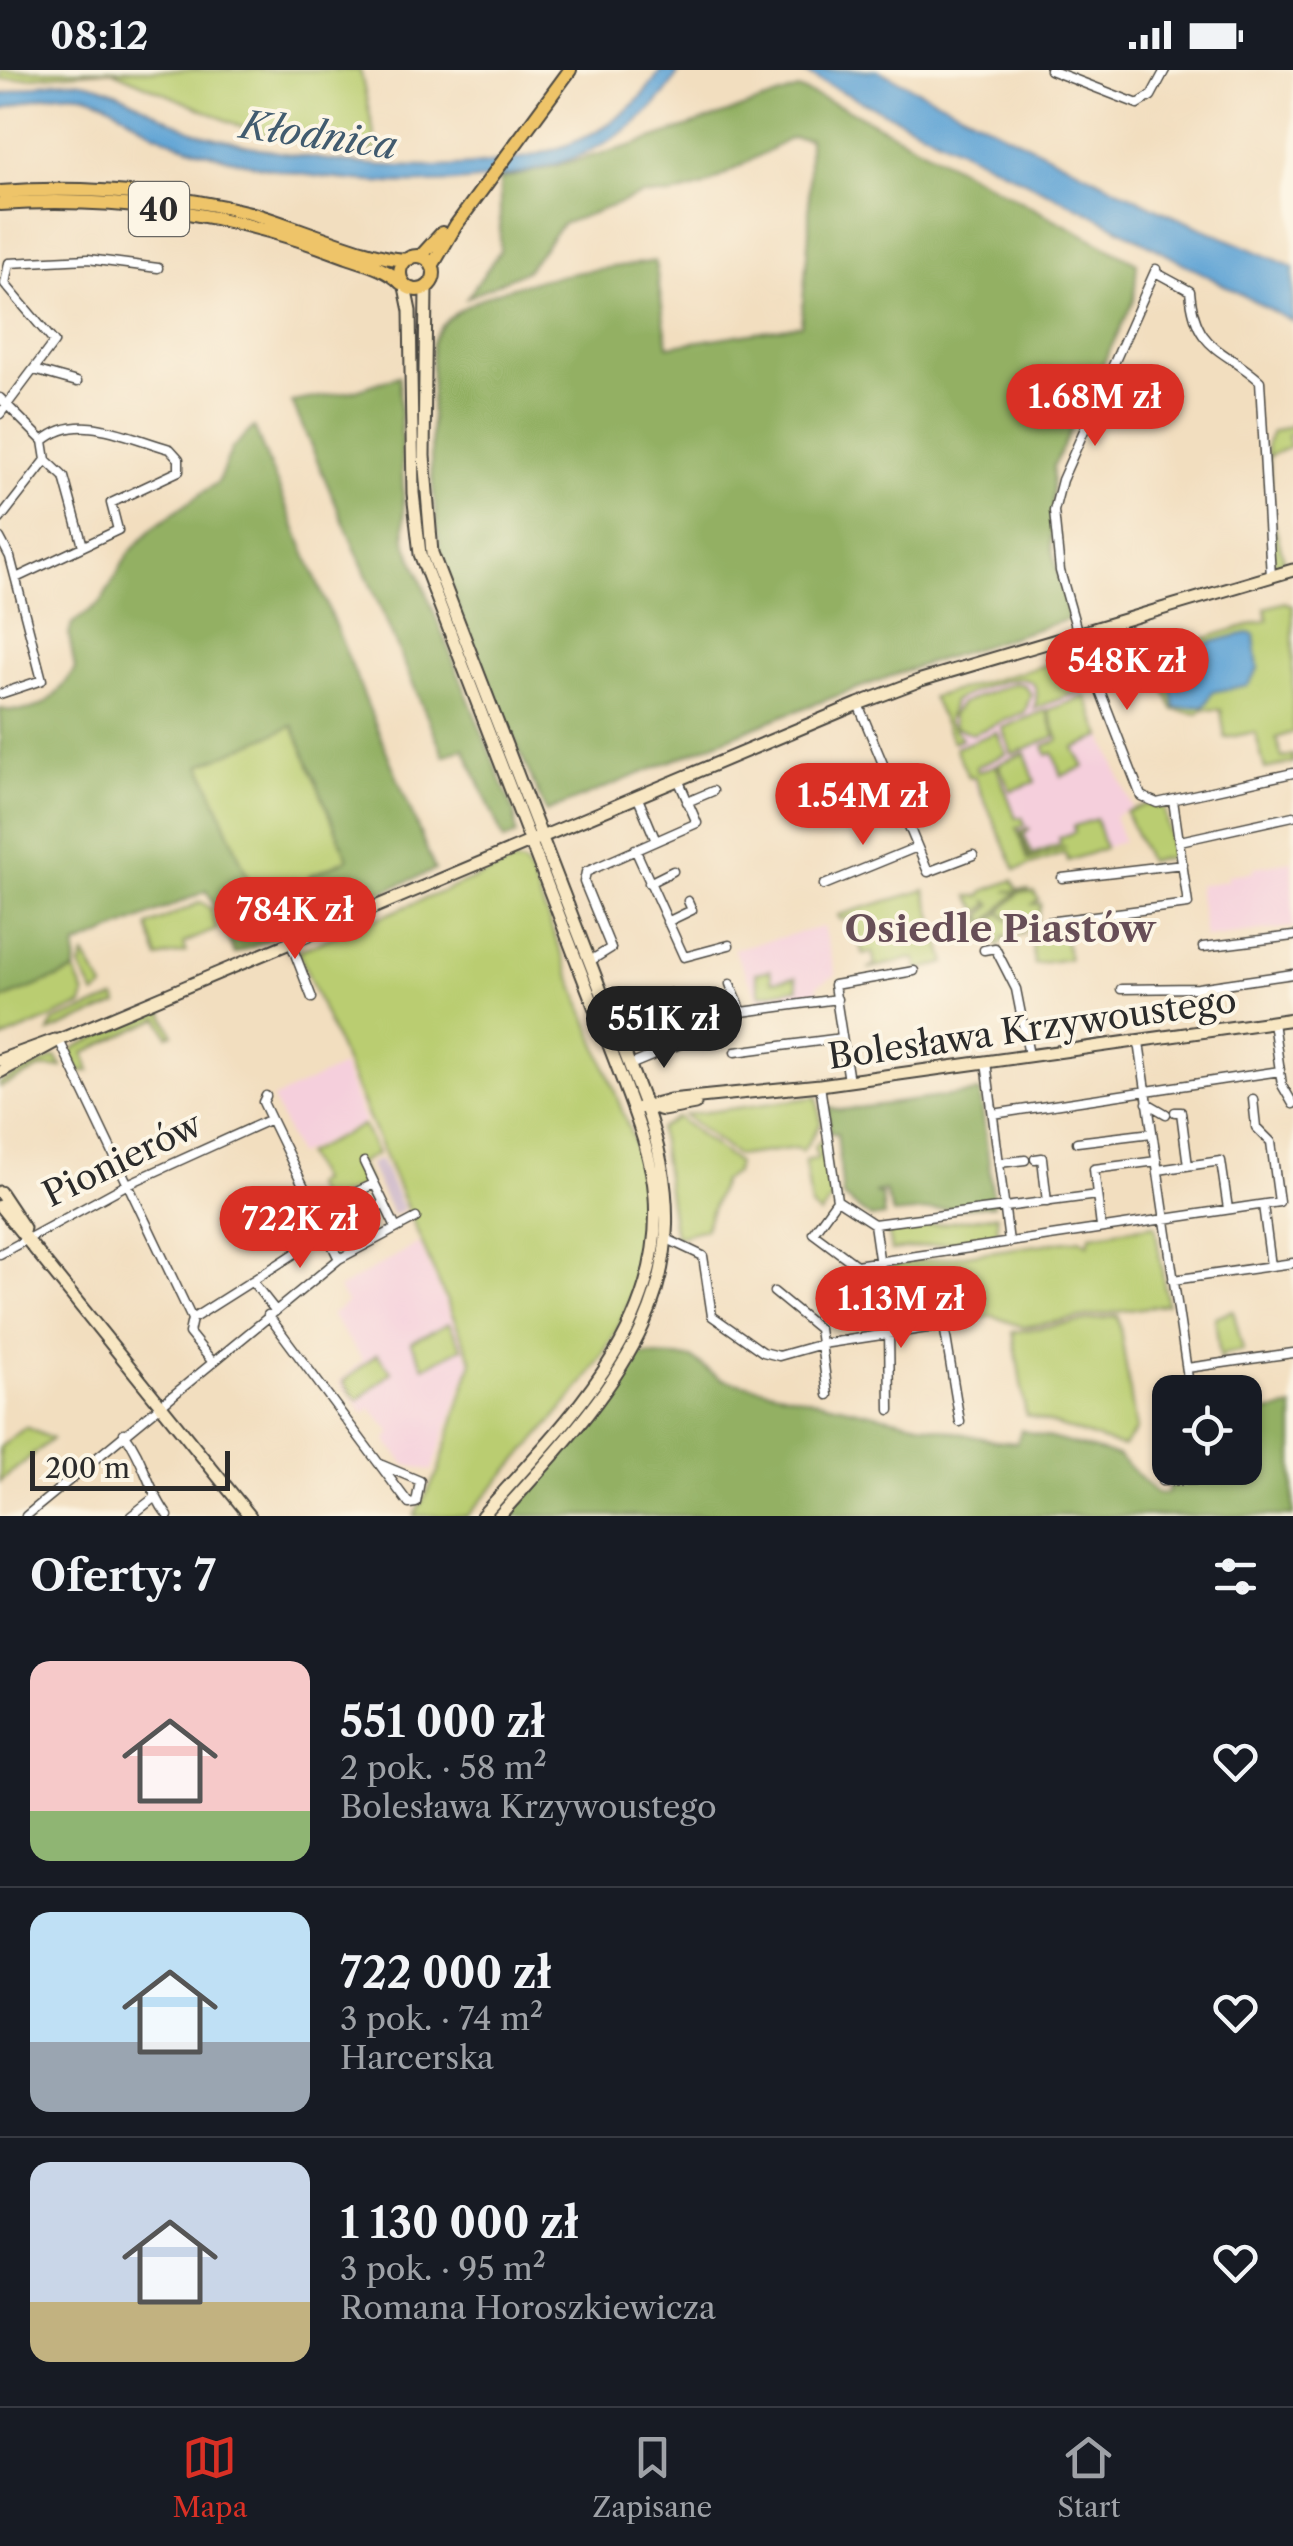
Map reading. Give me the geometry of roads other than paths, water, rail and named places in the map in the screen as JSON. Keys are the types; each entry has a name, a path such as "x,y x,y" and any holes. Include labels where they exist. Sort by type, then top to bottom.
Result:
{"main road":[{"path":"403,285 402,269 421,260 467,205 562,70"},
{"path":"520,132 570,70"},
{"name":"40","path":"0,192 101,191 186,200 274,219 388,259 421,260"},
{"name":"40","path":"0,204 124,204 215,218 315,244 403,285 426,288"},
{"path":"421,260 426,288"}],"street":[{"path":"1050,70 1138,104 1152,96 1165,70"},
{"path":"0,414 3,402 54,342 5,284 8,264 88,259 158,268"},
{"path":"1270,577 1260,381 1204,339 1193,319 1190,291 1156,270 1057,497 1054,537 1078,634 1136,789 1148,801 1173,800 1293,773"},
{"path":"403,285 409,300 413,493 420,554 531,817"},
{"path":"426,288 422,339 430,542 639,1108 653,1127 667,1186 667,1239 648,1316 614,1382 499,1516"},
{"path":"34,370 77,382"},
{"path":"3,402 43,440 46,460 64,477 83,546"},
{"path":"16,578 118,530 111,503 180,471 179,459 170,450 84,425 63,428 43,440"},
{"path":"0,519 46,460"},
{"path":"0,538 16,578 42,680 0,694"},
{"path":"0,1072 59,1040 858,704 1293,570"},
{"path":"858,704 928,872 973,855"},
{"path":"590,960 610,948 584,877 590,869 696,823 678,779"},
{"path":"687,802 713,791"},
{"path":"637,796 656,840"},
{"path":"1048,922 1188,904 1173,800"},
{"path":"1180,841 1293,816"},
{"path":"531,817 564,826"},
{"path":"512,848 531,817"},
{"path":"547,864 564,826"},
{"path":"824,885 917,846"},
{"path":"482,1516 589,1396 636,1312 656,1231 652,1177 630,1065 590,960 547,864 512,848"},
{"path":"634,849 684,956 729,945"},
{"path":"1062,878 1183,864"},
{"path":"649,882 673,871"},
{"path":"667,922 692,910 688,901"},
{"path":"1203,947 1293,936"},
{"path":"290,942 312,998"},
{"path":"984,950 995,948 1009,972 1030,1055"},
{"path":"849,1082 834,985 914,971"},
{"path":"1122,989 1198,988 1293,974"},
{"path":"730,984 742,1012 837,998"},
{"path":"612,1020 670,993"},
{"name":"Bolesława Krzywoustego","path":"639,1108 1293,1020"},
{"path":"1273,1022 1282,1085 1293,1104"},
{"path":"735,1052 842,1038"},
{"path":"0,1060 39,1042 59,1040"},
{"path":"59,1040 192,1318 189,1333 211,1360"},
{"path":"1139,1042 1188,1375"},
{"path":"630,1065 683,1043"},
{"path":"986,1062 1009,1242"},
{"path":"993,1114 1280,1072"},
{"name":"Bolesława Krzywoustego","path":"636,1083 667,1105"},
{"path":"820,1085 837,1200 813,1233 856,1265 1293,1200"},
{"path":"266,1096 264,1102 271,1118 339,1258"},
{"path":"1253,1099 1256,1127 1271,1142 1279,1202"},
{"path":"1148,1103 1170,1113 1181,1112 1188,1166"},
{"path":"653,1127 667,1105"},
{"name":"Pionierów","path":"3,1252 128,1184 271,1118"},
{"path":"1076,1142 1152,1133"},
{"path":"1040,1144 1034,1159 1047,1202"},
{"path":"999,1163 1034,1159"},
{"path":"364,1162 396,1228"},
{"path":"1101,1227 1094,1169 1221,1162 1228,1209"},
{"path":"315,1212 374,1184"},
{"path":"0,1192 28,1236 250,1516"},
{"path":"837,1200 874,1224 1098,1195"},
{"path":"192,1318 326,1234 384,1204"},
{"path":"1264,1204 1272,1266"},
{"path":"0,1206 28,1236"},
{"path":"26,1516 339,1258 416,1218"},
{"path":"3,1252 14,1238 12,1221"},
{"path":"874,1224 888,1334 890,1410"},
{"path":"667,1239 703,1256 712,1316 763,1352 779,1356 822,1344 974,1321"},
{"path":"1174,1280 1293,1263"},
{"path":"252,1281 408,1504 416,1503 420,1481 382,1464"},
{"path":"774,1292 812,1318 822,1344 828,1395"},
{"path":"944,1325 960,1422"},
{"path":"1187,1368 1293,1353"},
{"path":"124,1433 140,1454 154,1498 168,1516"},
{"path":"130,1516 154,1498"}],"water":[{"path":"661,70 680,70 643,116 593,149 534,170 469,181 335,179 273,169 174,141 108,104 81,94 50,95 0,110 0,95 51,83 82,82 114,92 208,136 321,159 386,166 452,166 516,159 574,142 623,113"},
{"path":"798,70 877,70 1164,212 1293,267 1293,322 1086,211"},
{"path":"1248,633 1254,635 1258,669 1248,685 1212,692 1205,706 1175,708 1169,675 1176,665 1203,645"}],"district":[{"name":"Osiedle Piastów","path":"1000,928"}],"water label":[{"name":"Kłodnica","path":"319,135"}]}
